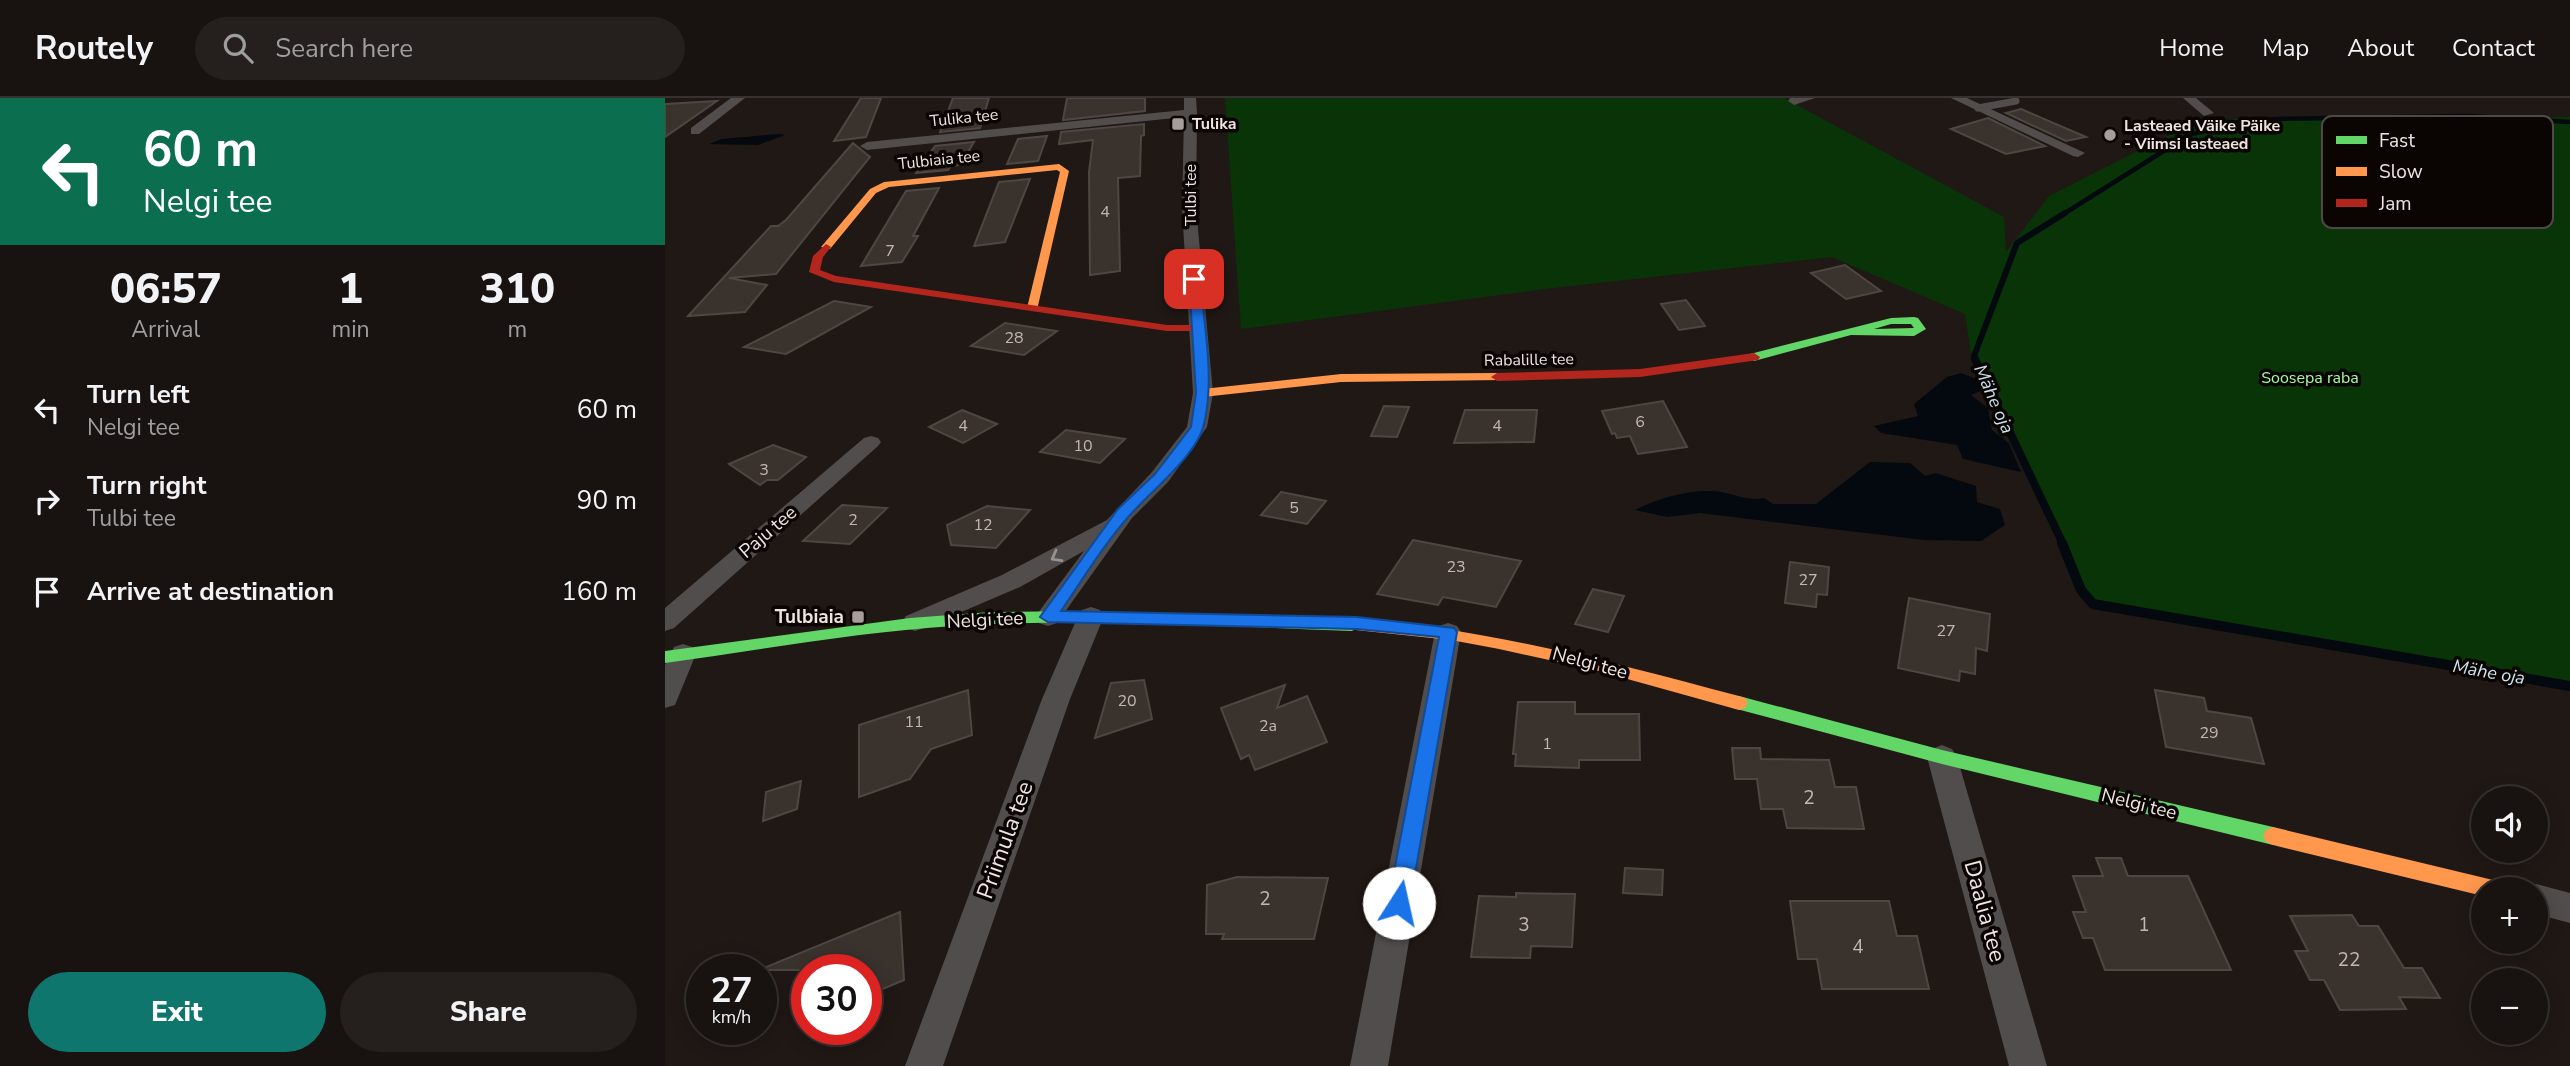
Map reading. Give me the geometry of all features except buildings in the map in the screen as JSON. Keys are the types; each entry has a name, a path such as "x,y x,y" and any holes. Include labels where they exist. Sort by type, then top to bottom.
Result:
{"street":[{"path":"695,131 739,98"},
{"path":"1794,100 1809,98"},
{"path":"1957,98 2078,153"},
{"path":"2189,98 2208,113"},
{"name":"Tulika tee","path":"867,146 1191,105"},
{"name":"Tulbi tee","path":"1048,617 1115,524 1160,477 1191,439 1197,427 1203,393 1189,206 1191,105"},
{"name":"Tulbiaia tee","path":"1033,308 1065,171 1059,167 887,184 873,191 818,257 814,272 834,279 1167,328 1198,328"},
{"name":"Rabalille tee","path":"1203,393 1273,382 1360,377 1542,379 1682,369 1827,340 1853,332"},
{"name":"Paju tee","path":"665,622 871,442"},
{"path":"908,625 1011,581 1115,524"},
{"name":"Nelgi tee","path":"674,655 908,625 989,618 1090,616 1357,623 1448,632 1522,645 1943,757 2471,884"},
{"name":"Priimula tee","path":"924,1066 1056,699 1090,616"},
{"path":"1370,1066 1448,632"},
{"path":"665,698 674,655"},
{"name":"Daalia tee","path":"1943,757 2028,1066"},
{"path":"2548,902 2570,908"}],"lane":[{"path":"1979,108 2016,101"}],"green space":[{"name":"Soosepa raba","path":"1225,98 1784,98 2004,217 2006,252 2049,196 2201,119 2322,118 2322,228 2553,228 2553,117 2570,117 2570,691 2091,599 1971,355 1965,314 1832,257 1545,289 1241,329"}],"shaded area":[{"path":"785,135 758,145 709,144 722,139"},
{"path":"1961,373 1979,380 1981,391 1971,395 1988,408 1992,430 2009,443 2021,472 1963,459 1957,445 1881,433 1874,426 1918,416 1914,404 1947,377"},
{"path":"1870,462 1910,463 1925,476 1936,473 1976,486 1977,502 2000,509 2005,525 1981,541 1924,540 1700,513 1667,517 1635,510 1655,501 1699,491 1721,492 1752,499 1764,498 1773,504 1816,504"}],"waterway":[{"name":"Mähe oja","path":"2062,215 2189,135 2232,123 2322,118"},
{"name":"Mähe oja","path":"2553,121 2570,122"},
{"name":"Mähe oja","path":"1976,361 1974,356 2017,243 2065,213"},
{"name":"Mähe oja","path":"1975,359 2063,544"},
{"name":"Mähe oja","path":"2062,543 2081,590 2093,604 2570,686"}],"traffic: fast":[{"path":"1754,357 1891,321 1914,320 1920,329 1914,333 1852,332"},
{"path":"665,657 869,628 991,618 1127,617 1352,625"},
{"path":"1739,703 1942,757 2273,836"}],"traffic: slow":[{"path":"826,247 873,191 887,184 1059,167 1065,171 1033,308"},
{"path":"1203,393 1341,378 1497,377"},
{"path":"1352,625 1402,628 1499,643 1595,664 1739,703"},
{"path":"2273,836 2471,884"}],"traffic: jam":[{"path":"826,247 818,256 814,272 834,279 1167,328 1198,328"},
{"path":"1497,377 1640,373 1754,357"}],"place":[{"name":"Tulika","path":"1178,124"},
{"name":"Lasteaed Väike Päike - Viimsi lasteaed","path":"2110,135"},
{"name":"Tulbiaia","path":"858,617"}],"route":[{"path":"1194,279 1203,393 1197,427 1191,439 1160,477 1124,513 1048,617 1357,623 1448,632 1399,903"}]}
